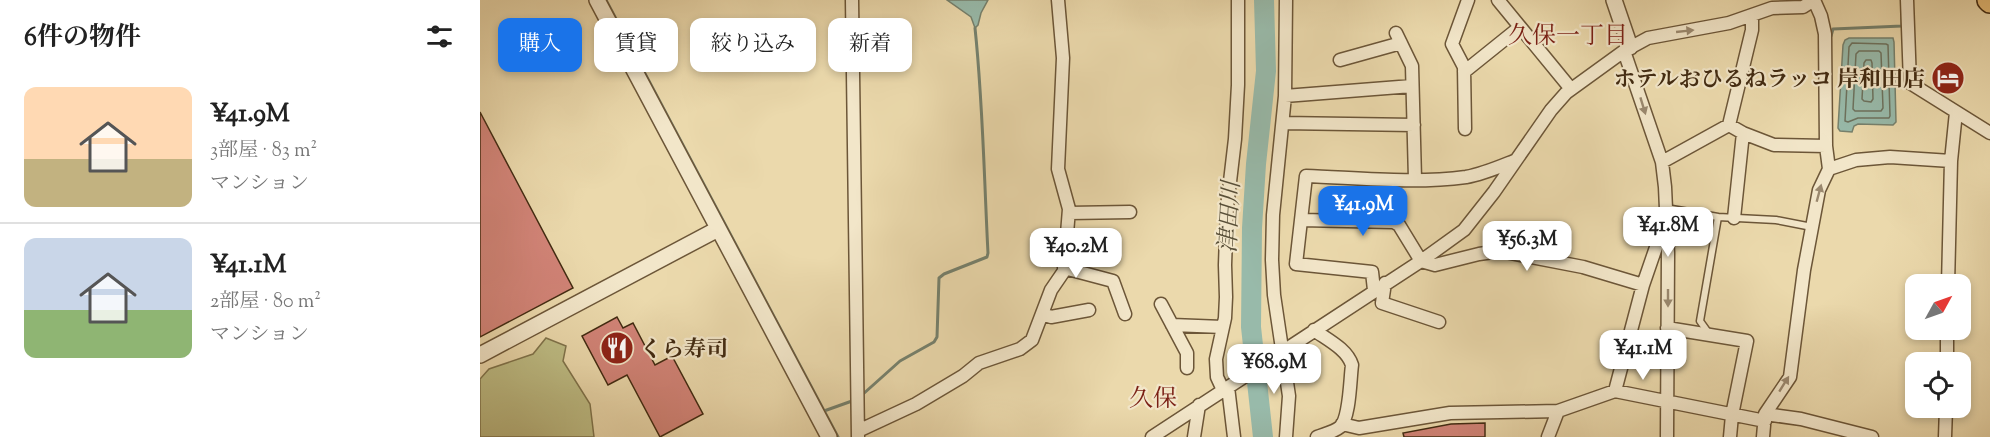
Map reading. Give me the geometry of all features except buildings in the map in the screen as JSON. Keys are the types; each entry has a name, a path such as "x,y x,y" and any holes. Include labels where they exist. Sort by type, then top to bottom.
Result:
{"street":[{"path":"597,0 829,437"},
{"path":"852,0 858,434 916,404 963,376 979,363 1020,350 1032,340 1051,290 1064,268 1069,213 1058,169 1063,58 1058,0"},
{"path":"1234,437 1226,388 1217,376 1216,359 1223,327 1226,297 1227,207 1239,85 1238,0"},
{"path":"1286,0 1285,96 1272,238 1274,295 1290,396 1286,437"},
{"path":"1464,129 1464,67 1452,44 1468,0"},
{"path":"1498,0 1572,89"},
{"path":"1614,0 1662,162 1668,253 1667,437"},
{"path":"1152,437 1421,261 1464,230 1494,192 1551,110 1572,89 1627,49 1648,38 1697,30 1752,16 1768,4 1803,7 1814,0 1821,15 1825,34 1826,146 1829,169 1819,190 1804,270 1790,377 1765,418 1763,437"},
{"path":"1907,0 1910,83 1990,133"},
{"path":"1662,162 1729,125 1752,30 1752,16"},
{"path":"1464,72 1520,27"},
{"path":"1340,60 1399,38 1412,66 1415,179"},
{"path":"1285,96 1412,86"},
{"path":"1948,274 1951,161 1956,112"},
{"path":"1283,123 1414,125"},
{"path":"1729,125 1743,134 1774,145 1826,146"},
{"path":"1734,218 1743,134"},
{"path":"1829,169 1856,160 1890,157 1951,161"},
{"path":"1439,322 1382,303 1379,287 1372,272 1296,264 1306,176 1415,179 1468,177 1515,160"},
{"path":"1069,213 1130,212"},
{"path":"1301,220 1394,222 1421,261 1435,265 1500,251 1583,267 1642,285"},
{"path":"1615,391 1642,285 1665,221"},
{"path":"480,355 718,229"},
{"path":"1064,268 1113,281 1125,314"},
{"path":"1161,304 1187,353 1187,368"},
{"path":"1042,314 1051,317 1089,310"},
{"path":"1172,325 1223,327"},
{"path":"1667,328 1747,341 1732,414 1730,437"},
{"path":"1314,330 1343,351 1349,357 1352,365 1346,416 1338,429 1317,437"},
{"path":"1342,424 1359,428 1450,413 1558,411 1615,391 1732,414 1801,419 1872,437"},
{"path":"1194,437 1199,405"},
{"path":"1548,437 1558,411"},
{"path":"1945,437 1946,418"}],"lane":[{"path":"1665,208 1718,217 1776,220 1812,228"},
{"path":"1710,335 1700,321 1718,217"}],"shaded area":[{"path":"546,338 566,346 563,361 590,404 594,437 480,437 480,379 489,369 533,354"}],"water":[{"path":"947,0 988,0 975,28 971,17"},
{"path":"1849,38 1893,38 1896,122 1893,125 1858,124 1854,126 1852,132 1840,131 1838,128 1843,45"}],"waterway":[{"path":"606,0 838,437"},
{"name":"津田川","path":"1263,437 1251,327 1252,228 1266,71 1264,0"},
{"path":"1831,36 1833,29 1902,26 1902,13"},
{"path":"862,395 900,361 934,342 937,337 939,278 987,257 982,112 975,28"},
{"path":"824,411 852,401"}],"place":[{"name":"ホテルおひるねラッコ 岸和田店","path":"1948,78"},
{"name":"くら寿司","path":"617,348"}],"district":[{"name":"久保一丁目","path":"1568,35"},
{"name":"久保","path":"1153,398"}]}
